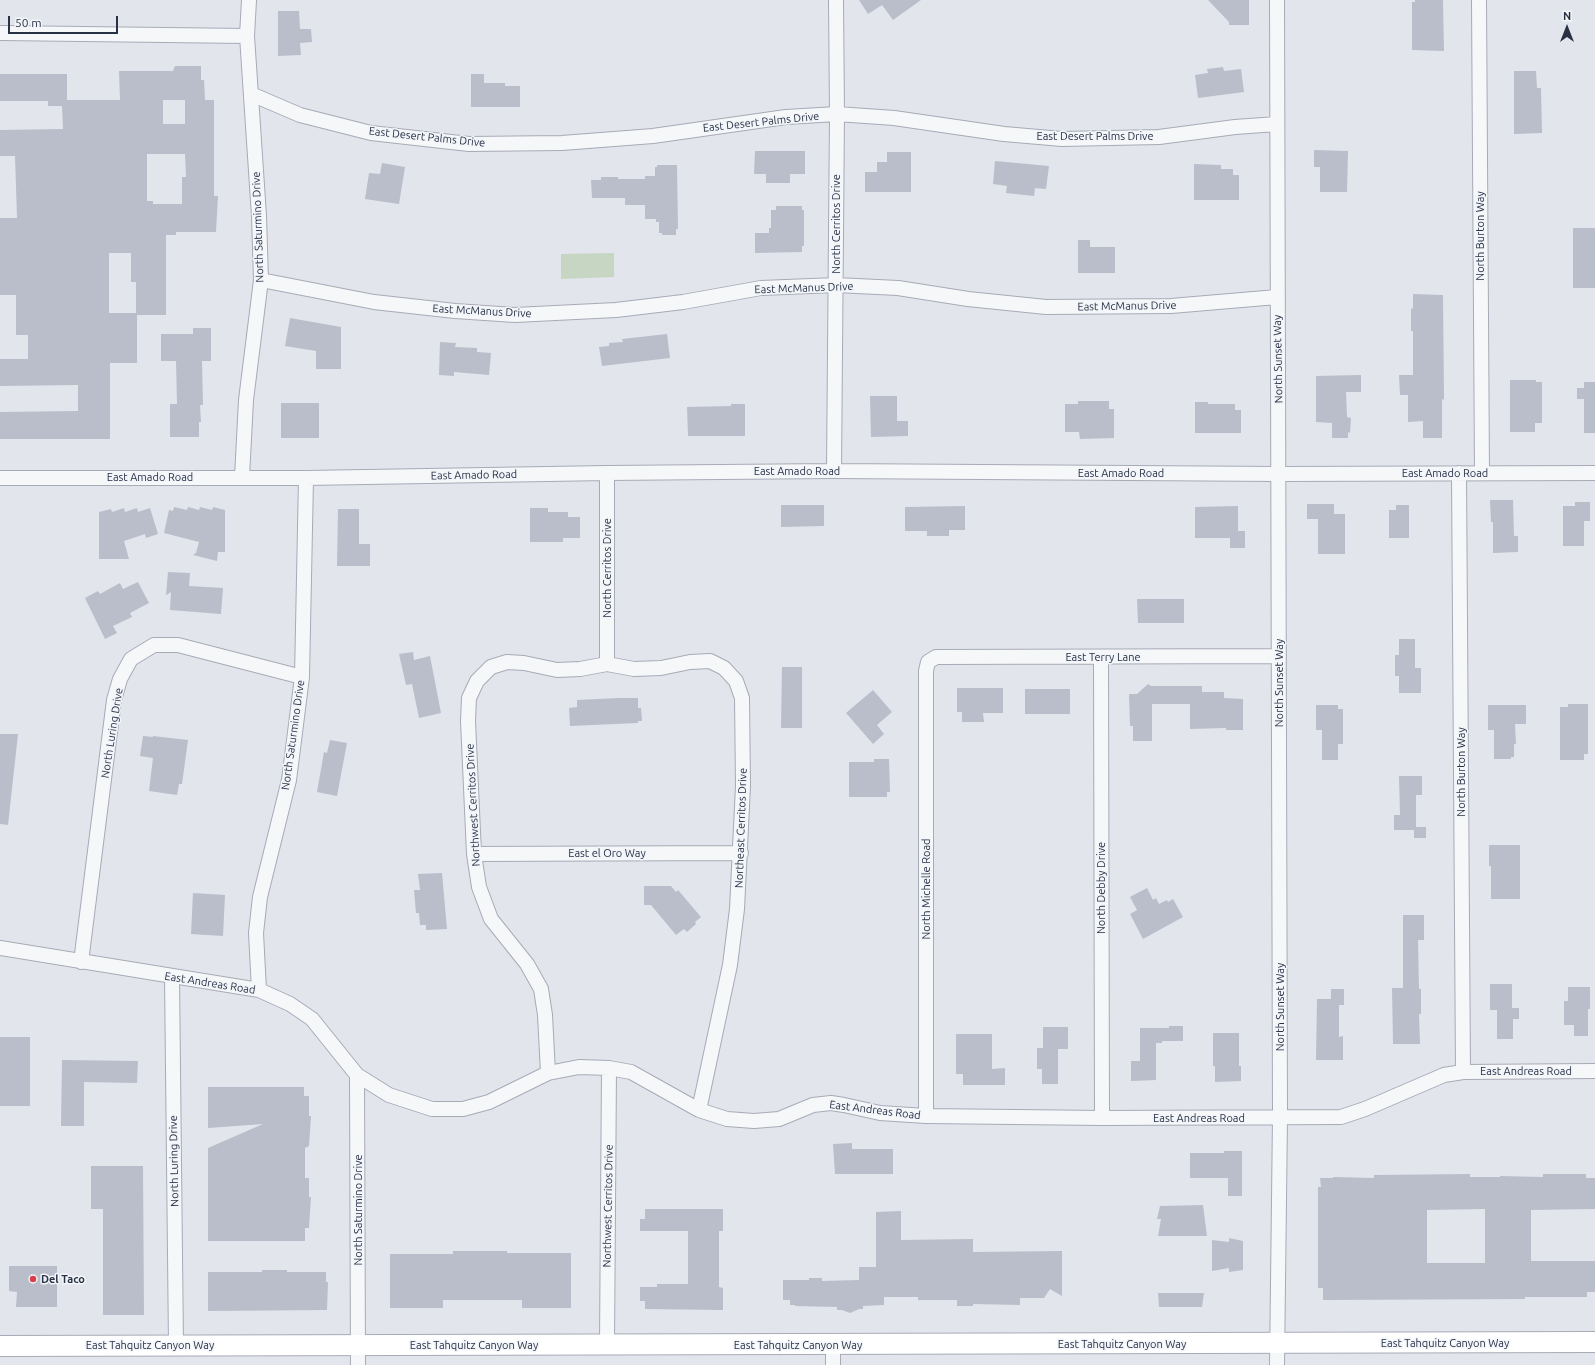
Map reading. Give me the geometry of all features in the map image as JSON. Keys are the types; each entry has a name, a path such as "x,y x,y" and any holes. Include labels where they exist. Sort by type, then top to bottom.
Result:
{"main road":[{"name":"East Tahquitz Canyon Way","path":"0,1346 1278,1344 1595,1342"}],"street":[{"name":"North Saturmino Drive","path":"242,477 246,400 262,280 247,36 250,0"},
{"name":"North Cerritos Drive","path":"834,471 837,114 836,0"},
{"name":"North Sunset Way","path":"1277,0 1280,1118 1277,1365"},
{"name":"North Burton Way","path":"1479,0 1482,473"},
{"path":"0,34 247,36"},
{"name":"East Desert Palms Drive","path":"251,94 300,114 371,133 469,144 570,143 653,136 786,117 837,114 894,118 1004,134 1062,138 1159,137 1235,126 1277,124"},
{"name":"East McManus Drive","path":"262,280 374,302 455,311 515,315 616,310 683,302 761,288 836,285 898,288 968,299 1046,307 1171,306 1277,297"},
{"name":"East Amado Road","path":"0,478 306,478 834,471 1279,474 1595,473"},
{"name":"North Cerritos Drive","path":"607,473 607,664"},
{"name":"North Burton Way","path":"1459,473 1463,1072"},
{"name":"North Saturmino Drive","path":"259,990 256,933 260,896 289,780 302,677 306,478"},
{"name":"North Luring Drive","path":"81,962 114,700 120,678 131,659 154,645 178,645 302,677"},
{"name":"East Terry Lane","path":"928,662 936,658 1279,656"},
{"name":"North Debby Drive","path":"1101,657 1102,1118"},
{"name":"Northeast Cerritos Drive","path":"607,664 634,669 661,668 690,662 710,661 724,668 736,681 742,698 743,786 738,909 730,965 699,1110"},
{"name":"Northwest Cerritos Drive","path":"548,1073 545,1015 541,988 527,964 491,918 479,887 474,854 468,721 469,698 477,682 491,667 507,662 524,663 557,670 580,669 607,664"},
{"name":"North Michelle Road","path":"926,1116 926,671 928,662"},
{"name":"East el Oro Way","path":"474,854 741,853"},
{"name":"East Andreas Road","path":"0,948 259,990 290,1004 312,1019 358,1075 389,1095 432,1109 463,1109 489,1102 548,1073 579,1067 609,1068 631,1072 699,1110 727,1119 754,1121 779,1119 813,1105 831,1103 880,1113 926,1116 1102,1118 1341,1117 1365,1109 1444,1075 1463,1072 1595,1071"},
{"name":"North Luring Drive","path":"172,977 176,1346"},
{"name":"Northwest Cerritos Drive","path":"607,1345 609,1068"},
{"name":"North Saturmino Drive","path":"358,1075 358,1365"},
{"path":"833,1344 833,1365"}],"green space":[{"path":"614,253 614,277 561,279 561,254"}],"building":[{"path":"859,0 921,0 893,20 882,5 868,14"},
{"path":"1208,0 1249,0 1249,25 1229,25 1229,22"},
{"path":"1415,0 1443,0 1444,51 1412,50 1412,2 1415,2"},
{"path":"278,11 299,11 300,29 311,29 312,42 300,43 301,55 278,56"},
{"path":"175,66 201,66 201,80 204,80 205,100 214,100 214,196 218,196 216,232 176,232 176,235 166,235 166,315 137,315 137,363 110,363 110,439 0,439 0,412 78,411 78,385 0,386 0,359 28,359 28,335 16,335 16,295 0,295 0,218 17,218 15,156 0,156 0,130 63,129 62,106 48,106 48,101 0,101 0,74 67,74 67,100 120,100 119,71 173,71","holes":["163,100 185,100 185,124 163,124","147,154 185,154 186,177 182,177 182,204 153,204 153,201 147,201","109,253 131,253 131,282 136,282 136,313 109,313"]},
{"path":"1223,67 1224,71 1241,69 1244,92 1198,98 1195,75 1208,73 1207,69"},
{"path":"1514,71 1536,71 1537,88 1541,88 1542,133 1514,134"},
{"path":"471,74 484,74 484,83 505,83 505,86 520,86 520,107 471,107"},
{"path":"1314,150 1348,151 1347,192 1320,192 1320,167 1314,167"},
{"path":"755,151 805,151 805,174 790,174 790,183 766,183 766,174 754,174"},
{"path":"887,152 911,152 911,192 865,192 865,172 877,172 877,162 887,162"},
{"path":"995,161 1049,166 1046,189 1035,188 1034,196 1006,193 1007,186 993,184"},
{"path":"382,163 405,167 399,204 365,199 369,173 380,174"},
{"path":"1194,164 1221,165 1221,169 1233,169 1233,175 1239,175 1239,200 1194,200"},
{"path":"657,165 677,165 678,229 676,229 676,235 662,235 662,233 659,233 659,222 656,222 656,219 645,219 645,205 625,205 625,198 592,198 591,180 601,180 601,177 618,177 618,179 645,179 645,176 655,176 655,167 657,167"},
{"path":"776,206 802,206 802,210 804,210 804,246 802,246 802,252 755,253 755,233 769,233 769,228 771,228 771,210 776,210"},
{"path":"1573,228 1595,228 1595,288 1573,288"},
{"path":"1078,240 1090,240 1090,247 1115,247 1115,273 1078,273"},
{"path":"1413,294 1443,295 1444,400 1442,399 1442,438 1423,438 1423,421 1408,422 1408,395 1400,395 1399,375 1413,375 1413,331 1411,331 1411,309 1413,308"},
{"path":"290,318 341,327 341,369 316,369 316,351 285,346"},
{"path":"193,328 211,328 211,361 202,361 203,405 200,405 201,422 199,422 199,437 170,437 170,404 177,404 176,361 161,361 161,334 193,334"},
{"path":"667,334 670,358 602,366 599,347 609,346 609,343 623,342 622,339"},
{"path":"440,342 456,343 455,347 477,348 477,352 491,353 489,375 454,372 454,376 439,375"},
{"path":"1361,375 1361,392 1346,392 1347,417 1351,418 1350,433 1348,432 1348,438 1332,438 1332,423 1316,422 1316,376"},
{"path":"1510,380 1536,380 1536,382 1542,382 1542,423 1535,423 1535,432 1510,432"},
{"path":"1584,382 1595,382 1595,433 1584,433 1584,399 1577,399 1577,388 1584,388"},
{"path":"870,396 897,396 897,421 908,421 908,436 871,437"},
{"path":"1078,401 1109,401 1109,409 1114,409 1114,438 1080,439 1079,432 1065,432 1065,404 1078,404"},
{"path":"1195,402 1208,402 1208,404 1235,404 1235,410 1241,410 1241,433 1195,433"},
{"path":"281,403 319,403 319,438 281,438"},
{"path":"731,404 745,404 745,436 688,436 687,407 731,406"},
{"path":"1490,500 1513,500 1514,536 1518,536 1518,552 1493,553 1493,522 1491,522"},
{"path":"1575,502 1590,502 1590,521 1584,521 1584,546 1563,546 1563,506 1575,506"},
{"path":"1307,504 1334,504 1334,514 1345,514 1345,554 1318,554 1318,519 1307,519"},
{"path":"781,505 824,505 824,526 781,527"},
{"path":"1396,505 1409,505 1409,538 1389,538 1389,510 1396,510"},
{"path":"965,506 965,530 949,530 949,536 927,536 927,531 905,531 905,507"},
{"path":"1238,506 1238,531 1245,531 1245,548 1230,548 1230,538 1195,538 1195,507"},
{"path":"174,507 187,510 188,507 199,510 200,507 212,510 213,507 225,510 225,552 218,552 217,561 193,555 196,553 199,542 164,533 169,510 173,511"},
{"path":"124,508 125,512 137,508 138,512 150,508 158,534 146,538 145,534 124,541 129,559 99,559 99,512 111,509 112,512"},
{"path":"530,508 548,508 548,512 568,512 568,517 580,517 580,538 563,538 563,542 530,542"},
{"path":"338,509 359,509 359,544 370,544 370,566 337,566"},
{"path":"168,572 190,573 189,586 223,588 221,614 170,610 171,592 166,595"},
{"path":"138,582 149,603 130,613 132,617 113,626 117,633 105,639 85,598 98,591 100,594 120,583 123,589"},
{"path":"1137,599 1184,599 1184,623 1138,623"},
{"path":"1399,639 1415,639 1415,668 1421,668 1421,693 1399,693 1399,676 1395,676 1395,655 1399,655"},
{"path":"413,652 414,660 430,656 441,713 419,718 412,684 406,685 399,654"},
{"path":"782,667 802,667 802,728 781,728"},
{"path":"1148,684 1151,686 1202,686 1202,692 1224,692 1224,698 1243,699 1243,730 1226,730 1226,728 1190,729 1190,704 1152,704 1152,741 1133,741 1133,726 1130,726 1129,694 1137,694"},
{"path":"957,688 1003,688 1003,713 983,713 984,722 962,722 962,712 957,712"},
{"path":"1025,689 1070,689 1070,714 1025,714"},
{"path":"873,690 892,712 877,725 884,734 873,744 846,713"},
{"path":"638,698 638,708 641,708 642,721 638,721 638,723 570,726 569,708 577,707 577,700"},
{"path":"1568,704 1588,704 1588,754 1584,754 1584,760 1560,760 1560,707 1568,707"},
{"path":"1316,705 1338,705 1338,709 1343,709 1343,744 1338,744 1338,760 1322,760 1322,730 1316,730"},
{"path":"1488,705 1526,705 1526,724 1515,724 1516,744 1514,744 1514,757 1511,757 1511,759 1494,759 1494,730 1488,730"},
{"path":"0,734 18,734 8,825 0,824"},
{"path":"143,736 188,740 182,784 179,784 177,795 149,791 153,758 140,756"},
{"path":"330,740 347,743 337,796 317,792 324,752 327,753"},
{"path":"874,759 889,759 890,792 887,792 887,797 849,797 849,762 874,762"},
{"path":"1399,776 1422,776 1422,795 1416,795 1416,827 1426,827 1426,838 1414,838 1414,830 1394,830 1394,815 1400,815"},
{"path":"1489,845 1520,845 1520,899 1491,899 1491,866 1489,866"},
{"path":"442,873 447,929 426,930 426,925 420,925 419,913 416,913 414,890 420,890 418,874"},
{"path":"644,886 671,886 676,892 678,890 701,917 687,932 684,929 676,935 651,905 644,905"},
{"path":"1147,888 1153,900 1156,898 1159,904 1173,899 1183,917 1143,939 1130,914 1137,910 1130,897"},
{"path":"193,893 225,895 223,936 191,934"},
{"path":"1403,915 1424,915 1424,940 1418,940 1419,989 1421,989 1421,1014 1419,1014 1420,1044 1393,1044 1392,988 1403,988"},
{"path":"1490,984 1512,984 1512,1008 1519,1008 1519,1019 1513,1019 1513,1039 1497,1039 1497,1010 1490,1010"},
{"path":"1568,987 1590,987 1588,1036 1574,1036 1574,1025 1564,1025 1564,1001 1568,1001"},
{"path":"1331,989 1344,989 1344,1005 1339,1005 1339,1037 1343,1036 1343,1060 1316,1060 1317,999 1331,999"},
{"path":"1169,1026 1183,1026 1183,1041 1162,1041 1162,1043 1156,1043 1156,1080 1131,1081 1131,1061 1140,1061 1140,1028 1169,1028"},
{"path":"1043,1027 1068,1027 1068,1049 1058,1049 1058,1084 1042,1084 1042,1069 1037,1069 1037,1048 1043,1048"},
{"path":"1213,1033 1239,1033 1239,1066 1241,1066 1241,1081 1215,1082 1215,1066 1213,1066"},
{"path":"956,1034 992,1034 992,1069 1005,1068 1005,1085 963,1085 963,1074 956,1074"},
{"path":"0,1037 30,1037 30,1106 0,1106"},
{"path":"62,1060 138,1061 137,1083 84,1082 84,1126 61,1126"},
{"path":"208,1087 304,1087 304,1096 309,1096 309,1116 311,1116 309,1146 305,1148 305,1178 309,1178 309,1197 311,1197 309,1228 305,1228 305,1241 208,1241 208,1148 263,1124 208,1128"},
{"path":"852,1143 852,1149 893,1149 893,1174 835,1174 833,1144"},
{"path":"1224,1151 1242,1151 1242,1196 1228,1196 1228,1178 1190,1178 1190,1153 1224,1153"},
{"path":"91,1166 143,1166 144,1315 103,1315 103,1209 91,1209"},
{"path":"1470,1174 1470,1177 1543,1177 1543,1174 1586,1174 1586,1178 1595,1178 1595,1209 1531,1210 1531,1261 1595,1261 1595,1292 1587,1292 1587,1297 1525,1297 1525,1299 1323,1300 1323,1288 1318,1288 1318,1187 1321,1187 1320,1178 1374,1178 1374,1175","holes":["1485,1209 1485,1263 1427,1263 1427,1210"]},
{"path":"1203,1205 1207,1236 1158,1236 1161,1219 1157,1219 1160,1206"},
{"path":"645,1209 723,1209 723,1231 719,1231 719,1287 723,1288 723,1310 645,1309 645,1301 640,1301 640,1287 657,1287 657,1284 688,1284 688,1231 640,1231 640,1219 645,1219"},
{"path":"901,1211 901,1240 973,1239 973,1252 1062,1251 1062,1296 1050,1289 1044,1298 1020,1298 1020,1305 973,1304 973,1306 957,1306 957,1300 918,1300 918,1297 884,1297 884,1305 863,1306 863,1309 850,1313 837,1310 837,1307 795,1306 790,1305 790,1300 783,1300 783,1280 809,1280 809,1278 822,1278 822,1281 859,1280 859,1267 876,1267 876,1212"},
{"path":"1229,1238 1243,1241 1243,1270 1229,1272 1229,1268 1212,1271 1212,1240 1229,1242"},
{"path":"453,1251 571,1253 571,1308 522,1308 522,1300 443,1300 443,1308 390,1308 390,1254 453,1254"},
{"name":"Del Taco","path":"9,1266 57,1266 57,1307 16,1307 17,1292 9,1291"},
{"path":"262,1270 287,1270 287,1272 326,1272 326,1282 328,1282 327,1310 208,1311 208,1272 262,1272"},
{"path":"1158,1293 1204,1293 1202,1307 1159,1307"}],"place":[{"name":"Del Taco","path":"33,1279"}]}
